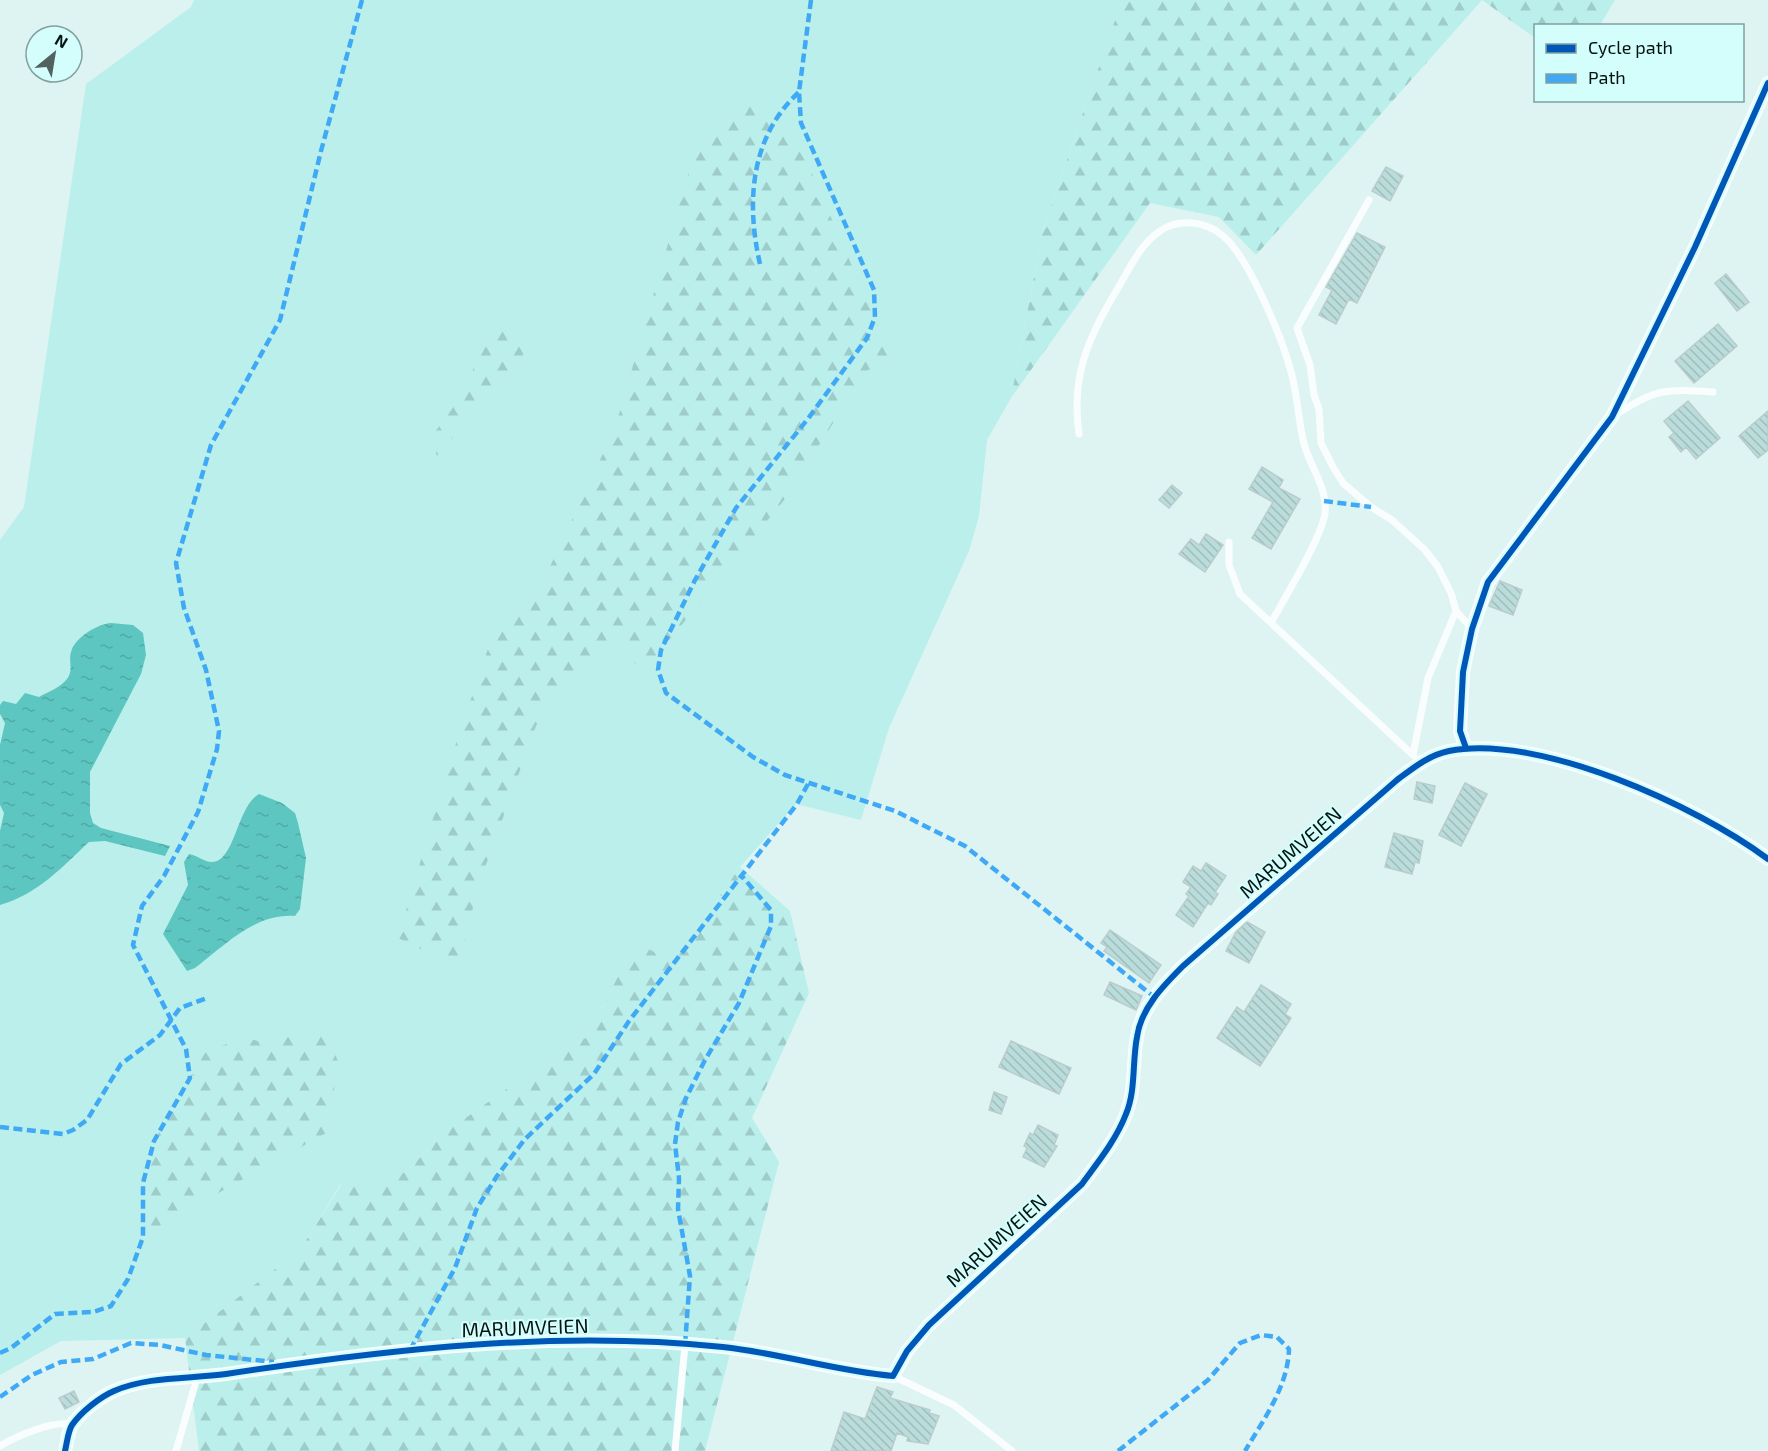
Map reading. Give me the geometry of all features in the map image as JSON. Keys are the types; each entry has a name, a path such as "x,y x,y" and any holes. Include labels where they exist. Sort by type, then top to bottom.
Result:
{"street":[{"path":"1466,748 1460,731 1463,672 1472,629 1488,582 1612,417 1695,248 1768,83"},
{"name":"MARUMVEIEN","path":"72,1425 100,1399 114,1391 135,1384 197,1378 286,1364 476,1343 575,1340 723,1347 864,1373 893,1376 907,1351 929,1324 1082,1184 1103,1157 1126,1114 1133,1088 1137,1035 1154,996 1183,966 1417,759 1446,751 1492,747 1527,753 1604,775 1664,799 1752,847 1768,860"},
{"path":"65,1451 72,1425"}],"lane":[{"path":"1369,200 1297,328 1310,365 1314,395 1320,409 1321,443 1343,483 1371,507 1392,520 1425,550 1438,567 1451,593 1456,611 1472,629"},
{"path":"1079,434 1075,407 1083,360 1095,326 1141,250 1158,231 1172,224 1205,225 1224,236 1247,269 1276,327 1290,370 1303,443 1324,501 1321,528 1271,623"},
{"path":"1612,417 1641,398 1656,392 1675,390 1713,392"},
{"path":"1229,542 1229,566 1240,594 1417,759"},
{"path":"1417,759 1428,678 1456,611"},
{"path":"675,1451 685,1345"},
{"path":"893,1376 954,1405 1012,1451"},
{"path":"176,1451 197,1378"},
{"path":"0,1446 11,1439 54,1425 66,1423 72,1425"}],"green space":[{"path":"194,0 1122,0 1043,229 1011,398 987,440 979,516 969,551 889,728 861,820 796,804 740,867 698,927 664,957 641,945 626,961 587,1037 543,1063 443,1134 407,1171 377,1185 340,1185 300,1250 185,1338 61,1341 0,1375 0,540 24,507 86,84 191,7"},
{"path":"1122,0 1482,0 1256,255 1219,217 1150,203 1011,398 1043,229"},
{"path":"1482,0 1615,0 1601,24 1534,24 1534,37"},
{"path":"756,98 789,120 892,359 866,371 785,499 643,672 617,643 565,685 536,726 478,887 457,973 421,949 398,938 448,767 492,637 521,611 548,571 615,428 689,171 724,113"},
{"path":"502,329 525,332 523,357 437,456 431,438 468,381 476,356 477,342"},
{"path":"740,867 790,911 809,993 752,1118 779,1162 705,1451 199,1451 185,1338 300,1250 341,1185 377,1185 407,1171 443,1134 543,1063 587,1037 626,961 641,945 664,957 698,927"},
{"path":"297,1035 327,1036 338,1061 328,1132 152,1230 143,1183 154,1141 205,1053 243,1037 265,1043"}],"water":[{"path":"111,623 133,625 143,633 146,655 141,674 90,772 90,813 93,823 101,828 170,846 165,856 105,841 89,842 37,887 0,905 0,831 4,813 0,805 0,745 5,723 0,714 0,705 3,701 16,704 25,693 39,697 61,684 69,676 71,652 77,641 94,629"},
{"path":"259,794 282,803 295,813 306,858 300,909 295,916 280,916 241,932 195,968 187,971 163,934 188,885 184,862 189,854 209,862 220,860 231,844 246,810"}],"building":[{"path":"1386,167 1403,176 1390,201 1372,191"},
{"path":"1357,233 1385,247 1357,303 1349,299 1336,324 1319,315 1332,290 1326,287"},
{"path":"1726,274 1749,302 1737,311 1715,283"},
{"path":"1718,324 1737,346 1694,383 1675,361"},
{"path":"1688,401 1720,438 1696,459 1686,447 1681,452 1669,437 1674,433 1664,421"},
{"path":"1768,411 1768,450 1758,458 1739,436"},
{"path":"1262,467 1283,480 1279,488 1300,499 1271,549 1252,538 1273,502 1249,489"},
{"path":"1172,485 1182,493 1169,508 1159,500"},
{"path":"1206,534 1223,545 1205,572 1179,554 1191,539 1199,545"},
{"path":"1500,581 1522,590 1513,615 1489,606"},
{"path":"1417,782 1435,786 1432,803 1414,799"},
{"path":"1465,783 1487,794 1461,846 1439,835"},
{"path":"1394,833 1423,841 1419,863 1415,862 1412,874 1385,867"},
{"path":"1206,863 1226,876 1215,892 1218,894 1211,905 1208,903 1193,927 1176,915 1189,896 1186,894 1191,887 1183,882 1193,866 1201,871"},
{"path":"1247,922 1265,932 1249,963 1226,951 1236,932"},
{"path":"1110,930 1161,965 1149,983 1104,951 1107,947 1101,943"},
{"path":"1110,982 1142,996 1136,1010 1104,995"},
{"path":"1261,985 1291,1004 1285,1014 1291,1018 1260,1066 1217,1038 1237,1007 1244,1012"},
{"path":"1011,1041 1071,1068 1059,1094 999,1067"},
{"path":"994,1092 1007,1097 1001,1114 989,1110"},
{"path":"1038,1125 1058,1135 1054,1145 1057,1146 1044,1167 1023,1157 1027,1148 1024,1146 1030,1133 1033,1135"},
{"path":"877,1387 893,1392 890,1398 930,1410 929,1413 939,1416 928,1444 907,1441 908,1437 897,1433 891,1451 831,1451 844,1412 865,1419"},
{"path":"74,1391 79,1402 65,1409 59,1398"}],"marked path":[{"path":"0,1353 11,1348 55,1314 93,1312 111,1306 128,1279 143,1237 143,1183 154,1141 190,1078 186,1049 133,945 142,906 164,876 198,812 217,749 219,731 206,670 184,608 176,563 211,445 280,320 321,151 362,0"},
{"path":"811,0 799,92 801,123 874,290 875,317 867,338 807,420 736,508 695,580 661,650 658,670 666,693 753,757 785,775 895,811 965,846 1153,996"},
{"path":"760,264 753,218 756,172 761,150 770,129 799,92"},
{"path":"1324,501 1371,507"},
{"path":"410,1350 455,1268 477,1208 497,1176 525,1139 594,1074 629,1021 797,804 808,784"},
{"path":"685,1345 690,1276 678,1209 679,1178 675,1144 678,1122 686,1098 705,1060 739,1003 771,926 771,910 741,875"},
{"path":"0,1127 63,1134 73,1130 87,1120 121,1064 160,1035 180,1008 207,998"},
{"path":"1118,1451 1208,1380 1240,1343 1261,1335 1277,1337 1289,1349 1288,1363 1274,1402 1245,1451"},
{"path":"0,1397 32,1375 61,1362 93,1359 131,1343 160,1345 206,1355 274,1362"}],"cycle path":[{"path":"1466,748 1460,731 1463,672 1472,629 1488,582 1612,417 1695,247 1768,83"},
{"path":"65,1451 71,1428 80,1415 103,1397 127,1386 155,1380 226,1374 411,1350 536,1341 660,1342 765,1353 871,1374 893,1376 907,1351 929,1325 1082,1184 1106,1151 1122,1124 1129,1105 1139,1026 1148,1007 1161,990 1183,966 1397,780 1422,762 1442,753 1485,748 1526,753 1570,763 1615,778 1701,817 1738,838 1768,859"}]}
